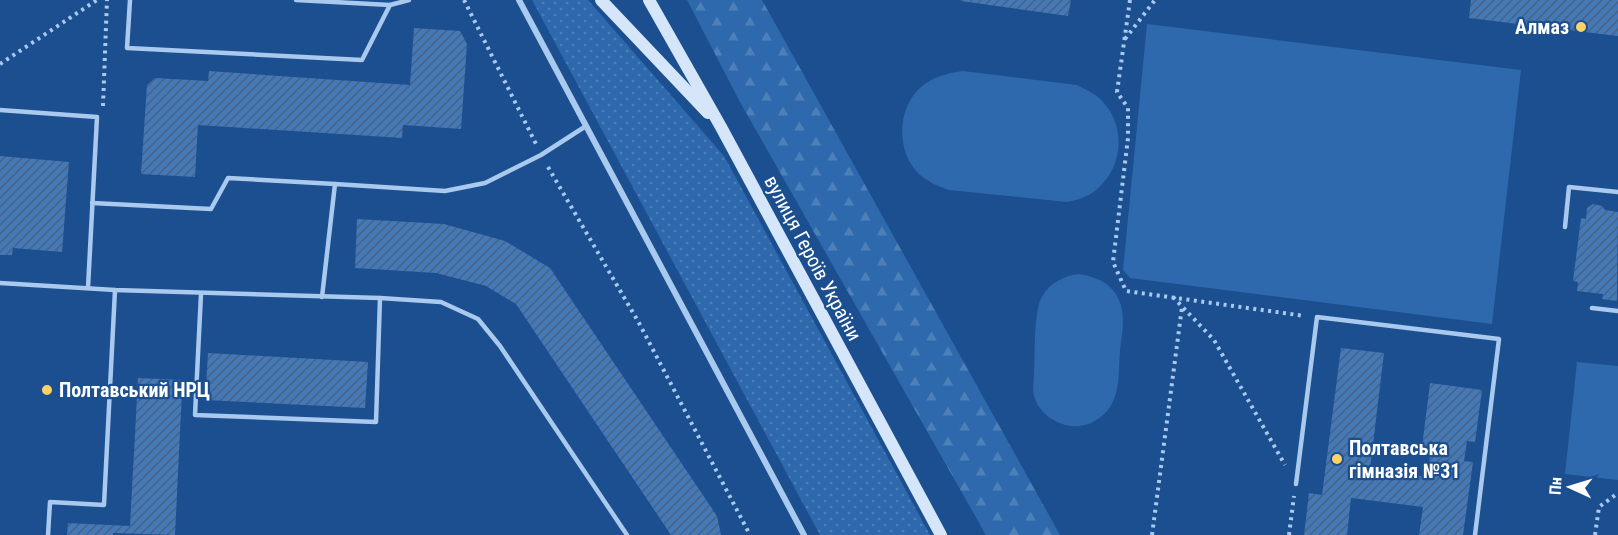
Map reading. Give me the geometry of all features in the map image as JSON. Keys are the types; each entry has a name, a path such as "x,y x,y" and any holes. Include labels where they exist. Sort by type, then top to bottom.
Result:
{"main road":[{"path":"601,0 721,127"},
{"name":"вулиця Героїв України","path":"649,0 721,127 940,535"}],"street":[{"path":"519,0 804,535"}],"lane":[{"path":"130,0 127,48 362,60 390,5"},
{"path":"296,0 390,5 408,0"},
{"path":"0,110 97,117 88,288"},
{"path":"92,203 211,209 228,178 445,191 486,183 541,154 586,126"},
{"path":"322,297 335,184"},
{"path":"1565,227 1569,187 1618,192"},
{"path":"0,283 201,294 380,298 441,302 478,319 500,346 627,535"},
{"path":"48,535 50,502 104,505 115,290"},
{"path":"201,294 195,415 376,422 380,298"},
{"path":"1592,308 1618,311"},
{"path":"1296,484 1317,317 1499,339 1475,535"}],"path":[{"path":"0,64 97,0"},
{"path":"97,117 104,105 107,0"},
{"path":"464,0 541,154 639,323 750,535"},
{"path":"1130,0 1117,92 1128,108 1128,138 1113,262 1126,291 1317,317"},
{"path":"1125,40 1155,0"},
{"path":"1172,297 1214,340 1296,484 1289,535"},
{"path":"1152,535 1182,307"},
{"path":"1595,535 1599,507 1618,493"}],"green space":[{"path":"532,0 588,0 724,156 930,535 820,535"},
{"path":"687,0 762,0 1060,535 986,535 740,102"},
{"path":"1147,24 1521,70 1492,324 1130,278 1123,270"},
{"path":"963,71 1077,85 1098,97 1111,113 1118,136 1116,159 1105,181 1090,195 1067,202 949,190 924,178 910,162 905,150 902,137 905,112 910,100 928,82"},
{"path":"1079,274 1097,279 1112,289 1121,306 1123,325 1117,391 1114,400 1102,416 1093,422 1074,426 1059,423 1048,417 1036,402 1033,388 1035,329 1040,301 1053,284 1068,276"},
{"path":"1577,362 1618,366 1618,480 1565,474"}],"building":[{"path":"961,0 1071,0 1068,16"},
{"name":"Алмаз","path":"1471,0 1618,0 1618,36 1469,18"},
{"path":"414,28 460,31 467,44 461,129 403,125 402,138 198,125 195,177 141,174 147,85 155,78 208,81 209,71 410,85"},
{"path":"0,156 69,162 62,252 13,248 12,255 0,255"},
{"path":"1593,204 1602,206 1605,210 1618,212 1617,301 1602,299 1603,294 1577,291 1578,282 1573,281 1581,218 1586,219 1587,208"},
{"path":"357,219 444,224 505,241 550,268 717,516 721,535 671,535 516,304 486,286 436,273 355,268"},
{"path":"1341,348 1384,353 1370,469 1427,477 1430,456 1421,455 1430,383 1482,390 1475,442 1467,441 1464,461 1473,462 1463,535 1419,535 1423,507 1351,498 1347,535 1304,535 1309,493 1322,495"},
{"path":"208,353 368,362 365,408 205,400 206,393 197,392 198,384 206,385"},
{"path":"138,378 183,380 183,383 195,384 194,392 182,391 175,535 113,533 113,535 67,535 68,523 130,526"}],"place":[{"name":"Алмаз","path":"1581,27"},
{"name":"Полтавський НРЦ","path":"47,390"},
{"name":"Полтавська гімназія №31","path":"1337,459"}]}
